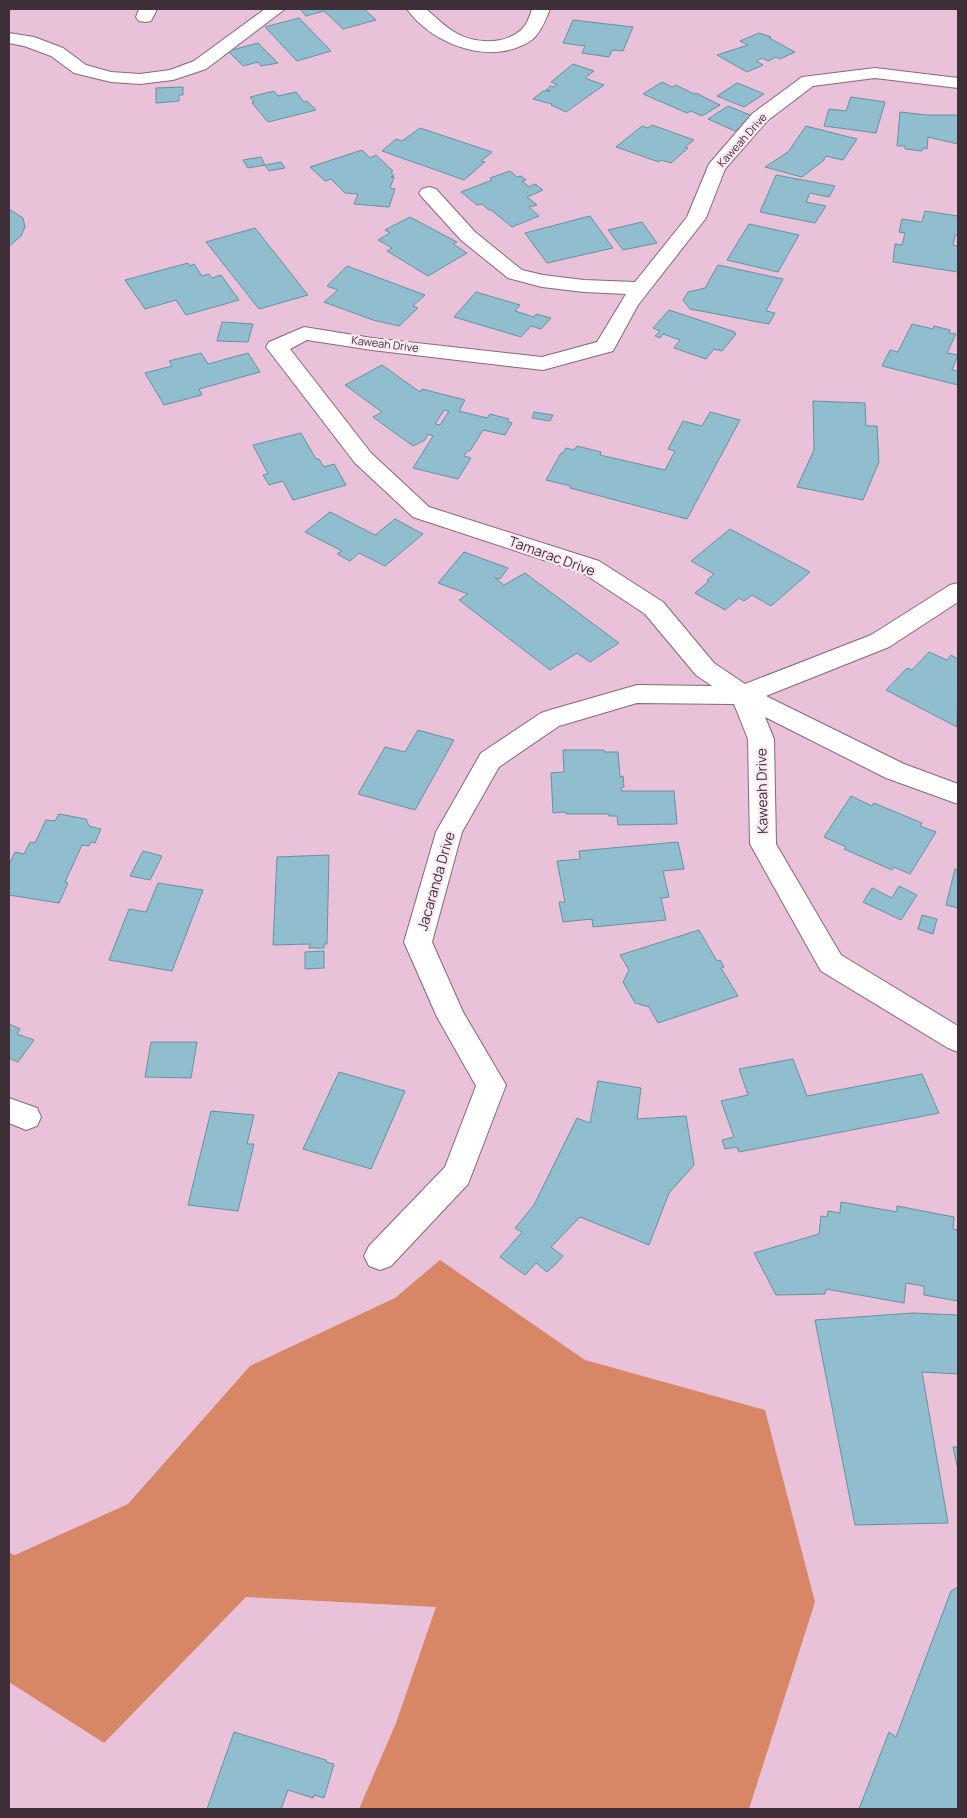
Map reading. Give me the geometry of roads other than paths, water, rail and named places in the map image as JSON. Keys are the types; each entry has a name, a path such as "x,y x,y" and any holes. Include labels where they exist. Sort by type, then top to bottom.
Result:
{"street":[{"path":"9,38 28,41 57,52 80,69 111,77 123,79 165,76 200,65 276,9"},
{"path":"416,9 443,33 465,43 486,47 507,44 526,35 542,9"},
{"name":"Kaweah Drive","path":"277,347 304,333 372,344 543,364 605,346 629,303 696,218 716,168 760,117 808,81 875,72 958,83"},
{"path":"429,193 468,236 515,274 542,281 584,286 641,288"},
{"name":"Tamarac Drive","path":"277,347 363,458 420,512 591,567 654,608 705,669 744,695 895,771 958,794"},
{"path":"744,695 880,641 958,591"},
{"name":"Jacaranda Drive","path":"380,1256 457,1175 491,1085 451,1017 418,942 449,832 490,760 550,719 637,694 744,695"},
{"name":"Kaweah Drive","path":"744,695 761,739 763,844 831,963 958,1040"}]}
